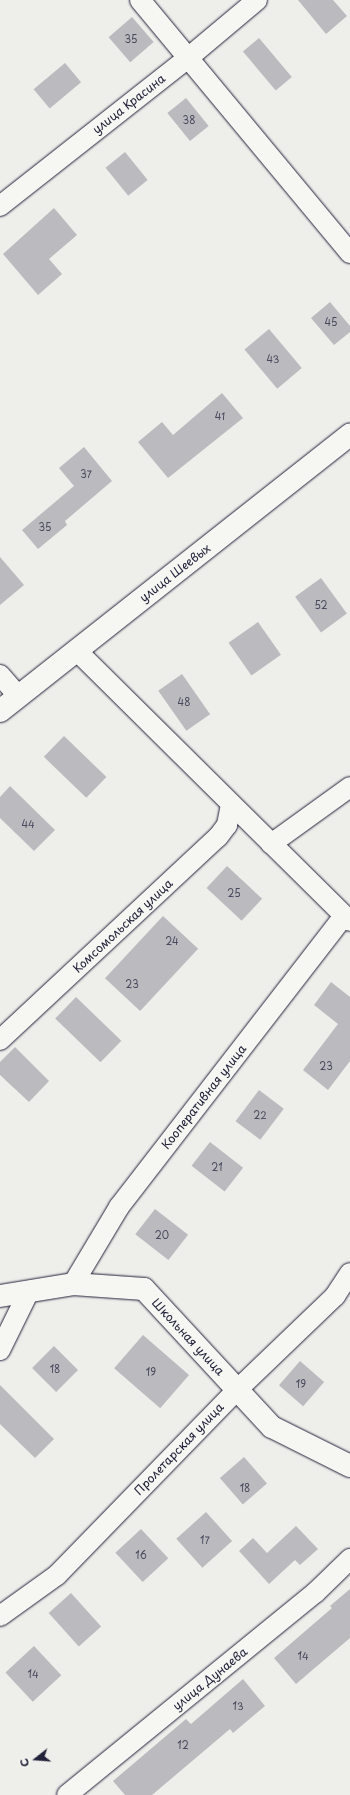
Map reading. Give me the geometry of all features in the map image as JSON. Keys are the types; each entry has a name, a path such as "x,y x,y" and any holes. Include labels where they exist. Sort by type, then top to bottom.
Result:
{"main road":[{"name":"улица Шеевых","path":"0,711 350,435"},
{"name":"Школьная улица","path":"0,1296 73,1284 144,1289 272,1427 350,1466"}],"street":[{"path":"140,0 350,253"},
{"name":"улица Красина","path":"0,206 188,58 257,0"},
{"path":"76,650 347,918"},
{"path":"0,675 18,696"},
{"path":"271,844 350,787"},
{"name":"Комсомольская улица","path":"0,1040 218,838 227,825 231,804"},
{"name":"Кооперативная улица","path":"73,1284 119,1207 347,918"},
{"name":"Пролетарская улица","path":"0,1616 58,1575 237,1390 335,1296 350,1273"},
{"path":"0,1350 29,1291"},
{"name":"улица Дунаева","path":"67,1795 315,1593 350,1558"}],"building":[{"path":"298,0 333,0 347,16 326,34"},
{"path":"132,17 154,42 130,62 109,37"},
{"path":"259,38 292,77 276,91 243,51"},
{"path":"65,63 81,82 50,109 34,89"},
{"path":"186,98 209,126 190,141 167,113"},
{"path":"125,152 148,180 128,196 106,168"},
{"path":"54,208 77,235 49,259 62,274 38,295 3,254"},
{"path":"330,302 350,326 350,332 334,345 311,318"},
{"path":"269,329 302,368 277,389 244,350"},
{"path":"222,393 243,418 168,478 138,442 162,422 173,435"},
{"path":"84,447 112,481 65,521 67,525 38,549 22,530 74,486 59,468"},
{"path":"0,557 24,585 0,605"},
{"path":"321,578 347,614 321,632 295,597"},
{"path":"258,622 281,655 251,675 229,643"},
{"path":"182,674 210,714 186,731 158,691"},
{"path":"64,736 106,777 86,798 44,757"},
{"path":"10,786 55,830 34,851 0,818 0,797"},
{"path":"227,866 262,899 242,921 207,888"},
{"path":"163,916 198,949 140,1011 105,978"},
{"path":"331,982 350,997 350,1061 328,1090 303,1070 338,1024 314,1005"},
{"path":"76,997 121,1041 100,1062 55,1019"},
{"path":"15,1047 49,1081 29,1102 0,1075 0,1062"},
{"path":"259,1090 284,1109 260,1140 236,1121"},
{"path":"210,1142 243,1168 225,1191 192,1166"},
{"path":"155,1209 188,1235 168,1260 135,1234"},
{"path":"143,1335 189,1375 160,1408 114,1368"},
{"path":"54,1346 78,1370 56,1392 32,1368"},
{"path":"300,1361 324,1382 303,1406 279,1385"},
{"path":"0,1385 54,1439 35,1458 0,1424"},
{"path":"244,1457 267,1483 243,1504 220,1478"},
{"path":"206,1512 232,1541 202,1568 176,1539"},
{"path":"296,1526 318,1549 300,1565 295,1560 269,1584 239,1551 253,1538 267,1553"},
{"path":"141,1529 168,1558 143,1582 115,1553"},
{"path":"350,1589 350,1638 296,1684 274,1658 332,1608 330,1606"},
{"path":"71,1593 101,1626 79,1647 49,1613"},
{"path":"34,1646 61,1675 33,1702 5,1673"},
{"path":"243,1679 265,1706 233,1733 230,1729 152,1795 125,1795 113,1781 186,1719 191,1724"}]}
